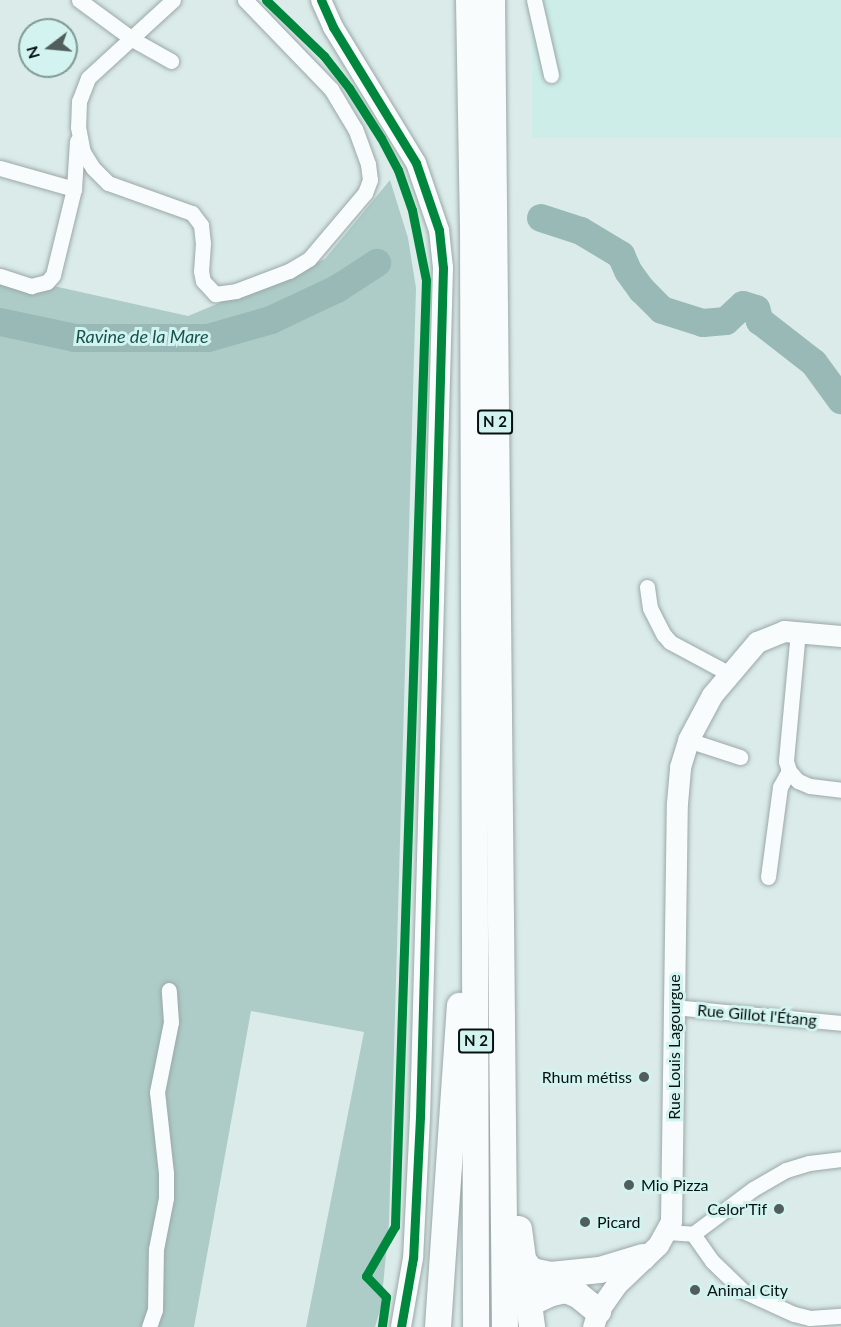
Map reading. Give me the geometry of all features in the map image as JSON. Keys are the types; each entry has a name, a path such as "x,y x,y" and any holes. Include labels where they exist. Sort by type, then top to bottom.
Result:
{"highway":[{"name":"N 2","path":"469,0 475,754 476,1327"},
{"name":"N 2","path":"492,0 505,1327"},
{"path":"438,1327 475,754"},
{"path":"499,843 509,1112 521,1258 530,1315"},
{"path":"521,1258 532,1271 551,1275 600,1270 643,1257"},
{"path":"530,1315 552,1293 566,1290 578,1295 596,1319"}],"main road":[{"name":"Rue Louis Lagourgue","path":"667,1232 673,1208 673,1007 677,803 681,767 688,740 712,695 728,673 757,642 784,631 841,636"},
{"path":"596,1319 616,1285 658,1245 667,1232"}],"street":[{"path":"79,0 132,39 171,60"},
{"path":"0,276 31,286 47,282 52,275 74,189 79,101 88,78 173,0"},
{"path":"78,127 83,152 93,168 108,183 192,213 201,225 204,243 201,271 204,281 215,294 236,291 289,271 309,259 364,193 370,180 368,164 355,129 331,89 245,0"},
{"path":"307,0 333,27"},
{"path":"321,0 333,27 416,163 439,230 443,268 420,1129 413,1257 401,1327"},
{"path":"534,0 551,75"},
{"path":"0,168 74,189"},
{"path":"647,587 650,608 670,642 728,673"},
{"path":"798,631 786,761 789,771 798,781 810,786 841,790"},
{"path":"688,740 740,757"},
{"path":"768,877 780,787 789,771"},
{"path":"149,1327 155,1310 156,1249 166,1198 166,1173 157,1092 171,1022 169,990"},
{"name":"Rue Gillot l'Étang","path":"673,1007 841,1023"},
{"path":"667,1232 693,1234 753,1189 786,1170 809,1163 841,1159"},
{"path":"693,1234 712,1262 742,1291 794,1314 810,1318 841,1316"}],"shaded area":[{"path":"532,0 841,0 841,138 532,138"},
{"path":"390,180 408,238 416,288 389,1223 381,1307 375,1327 306,1327 364,1032 251,1011 194,1327 0,1327 0,274 188,316 325,259"}],"waterway":[{"name":"Ravine de la Mare","path":"541,218 581,231 621,255 628,271 642,290 662,310 703,323 726,321 743,305 756,309 760,321 814,363 841,400"},
{"name":"Ravine de la Mare","path":"0,322 75,338 208,338 271,320 337,289 377,263"}],"cycle path":[{"path":"266,0 324,56 349,88 381,138 398,170 412,210 426,280 395,1226 366,1276 386,1297 382,1327"},
{"path":"321,0 333,27 416,163 439,230 443,268 420,1117 413,1258 401,1327"}],"place":[{"name":"Rhum métiss","path":"644,1077"},
{"name":"Mio Pizza","path":"629,1185"},
{"name":"Celor'Tif","path":"779,1209"},
{"name":"Picard","path":"585,1222"},
{"name":"Animal City","path":"695,1290"}]}
